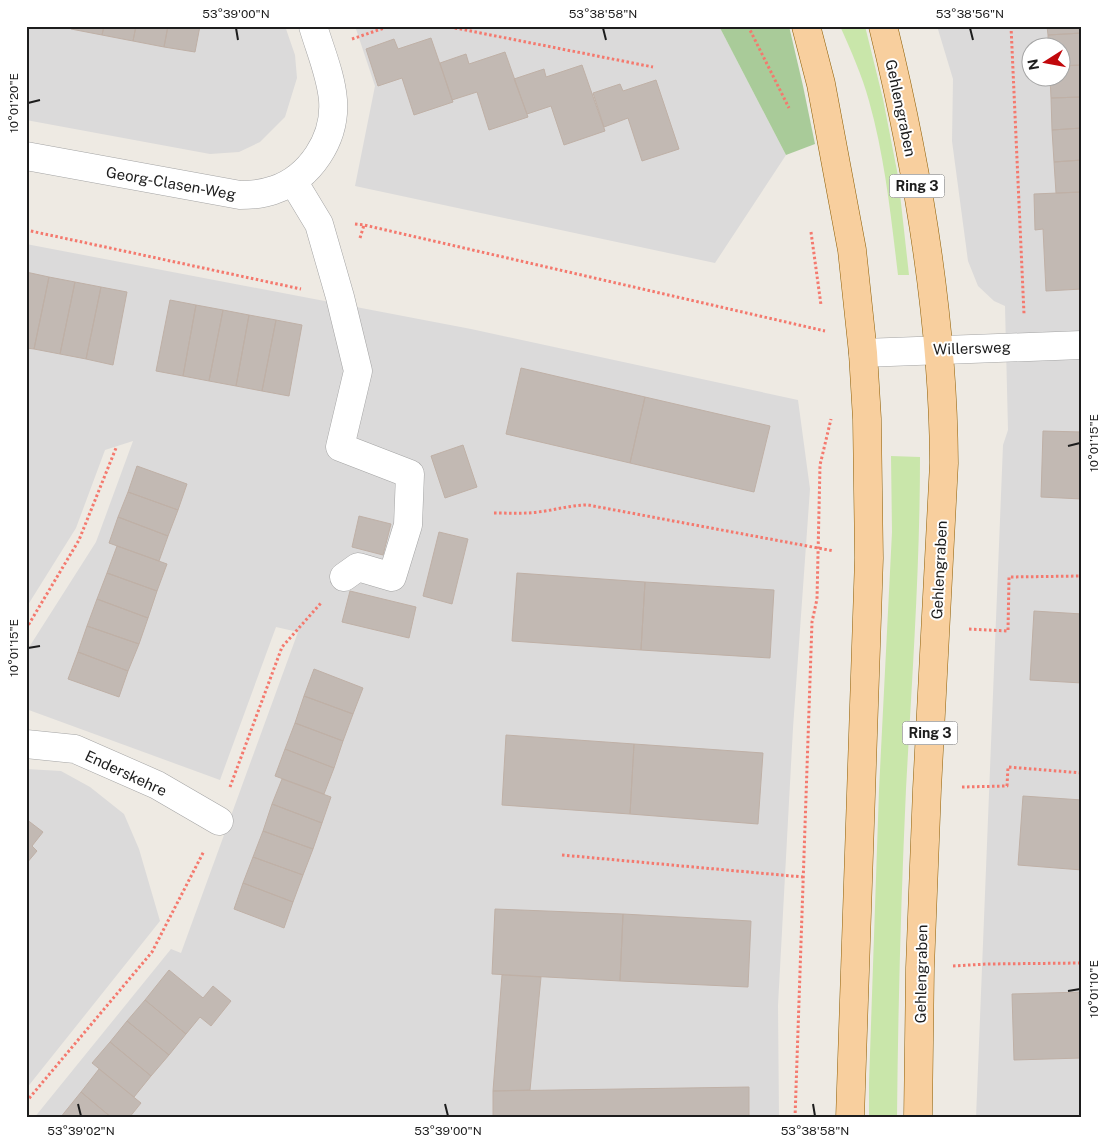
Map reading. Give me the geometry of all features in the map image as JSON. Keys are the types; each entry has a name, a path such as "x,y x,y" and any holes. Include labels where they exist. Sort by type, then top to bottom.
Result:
{"main road":[{"path":"806,26 821,84 852,250 867,419 869,558 850,1118"},
{"name":"Gehlengraben","path":"883,26 900,95 915,172 938,349 944,418 944,463 927,789 920,968 918,1118"}],"street":[{"name":"Georg-Clasen-Weg","path":"26,156 240,195 255,195 274,190 293,181 312,164 320,153 330,128 333,102 331,88 312,26"},
{"path":"293,181 319,224 340,297 358,371 340,447 410,474 408,525 392,577 358,567 344,577"},
{"name":"Willersweg","path":"862,353 1082,345"},
{"name":"Enderskehre","path":"26,744 75,749 157,786 219,822"}],"path":[{"path":"445,26 654,67"},
{"path":"748,26 791,113"},
{"path":"1011,26 1025,347"},
{"path":"319,224 364,225 825,331 823,322"},
{"path":"358,243 364,225"},
{"path":"26,230 340,297"},
{"path":"811,231 822,313"},
{"path":"795,1118 812,622 817,591 820,465 831,420 830,410"},
{"path":"26,629 79,540 116,448"},
{"path":"494,513 520,514 588,505 799,545"},
{"path":"936,627 1008,631 1009,578 1082,576"},
{"path":"26,1102 152,952 219,822 232,779 282,647 344,577"},
{"path":"927,789 1007,786 1008,767 1082,773"},
{"path":"562,855 803,877"},
{"path":"920,968 986,964 1082,963"}],"shaded area":[{"path":"26,26 285,26 295,55 297,78 285,117 260,142 239,152 210,154 26,120"},
{"path":"355,26 719,26 786,155 715,263 355,186 375,86"},
{"path":"937,26 1082,26 1082,1118 976,1118 1003,445 1008,430 1005,306 994,301 978,286 968,261 952,141 953,79"},
{"path":"26,244 471,329 798,400 810,489 793,728 778,1005 779,1118 34,1118 171,949 181,953 298,632 276,627 220,780 26,709 26,652 96,542 133,441 105,450 76,528 26,608"},
{"path":"26,769 61,771 90,787 124,814 139,849 160,921 26,1089"}],"green space":[{"path":"719,26 789,26 815,144 786,155"},
{"path":"840,26 865,26 883,99 898,176 909,275 898,275 887,188 875,122 863,82"},
{"path":"891,456 920,457 919,540 906,789 897,1118 869,1118 879,790 892,532"}],"building":[{"path":"72,26 104,26 102,35 71,29"},
{"path":"104,26 136,26 133,41 102,35"},
{"path":"136,26 168,26 164,47 133,41"},
{"path":"168,26 200,26 195,52 164,47"},
{"path":"1047,26 1082,26 1082,33 1048,35"},
{"path":"1082,33 1082,65 1070,66 1070,38 1048,38 1048,35"},
{"path":"431,38 453,102 414,115 402,78 378,86 366,49 394,39 398,49"},
{"path":"505,52 528,117 489,130 477,92 452,100 440,63 466,54 469,64"},
{"path":"582,65 605,131 564,145 551,106 527,114 514,79 544,69 546,77"},
{"path":"1082,65 1082,97 1051,98 1050,88 1070,88 1070,66"},
{"path":"656,80 679,149 642,161 628,118 604,127 593,93 620,84 623,91"},
{"path":"1082,97 1082,128 1052,130 1051,98"},
{"path":"1082,128 1082,160 1054,162 1052,130"},
{"path":"1082,160 1082,192 1056,193 1054,162"},
{"path":"1082,192 1082,289 1046,291 1043,229 1035,230 1034,194"},
{"path":"26,272 49,277 34,349 26,348"},
{"path":"49,277 75,282 60,354 34,349"},
{"path":"75,282 101,287 86,359 60,354"},
{"path":"101,287 127,292 113,365 86,359"},
{"path":"170,300 196,305 183,376 156,371"},
{"path":"196,305 223,310 209,381 183,376"},
{"path":"223,310 249,315 236,386 209,381"},
{"path":"249,315 276,320 262,391 236,386"},
{"path":"276,320 302,325 289,396 262,391"},
{"path":"521,368 645,397 630,463 506,434"},
{"path":"645,397 770,426 754,492 630,463"},
{"path":"1043,431 1082,432 1082,499 1041,497"},
{"path":"463,445 477,487 445,498 431,456"},
{"path":"137,466 187,484 178,510 128,492"},
{"path":"128,492 178,510 168,536 118,517"},
{"path":"359,516 391,524 383,555 352,547"},
{"path":"118,517 168,536 159,561 109,543"},
{"path":"439,532 468,539 452,604 423,596"},
{"path":"117,546 167,564 157,591 107,573"},
{"path":"107,573 157,591 148,618 97,599"},
{"path":"517,573 645,582 641,650 512,641"},
{"path":"645,582 774,590 770,658 641,650"},
{"path":"350,591 416,607 409,638 342,622"},
{"path":"97,599 148,618 139,644 87,626"},
{"path":"1034,611 1082,614 1082,683 1030,680"},
{"path":"87,626 139,644 128,671 78,652"},
{"path":"78,652 128,671 119,697 68,679"},
{"path":"314,669 363,688 353,714 304,696"},
{"path":"304,696 353,714 343,741 295,723"},
{"path":"295,723 343,741 334,768 285,749"},
{"path":"506,735 634,744 630,814 502,805"},
{"path":"634,744 763,753 758,824 630,814"},
{"path":"285,749 334,768 324,794 275,776"},
{"path":"282,779 331,797 322,823 272,804"},
{"path":"1023,796 1082,800 1082,870 1018,865"},
{"path":"272,804 322,823 313,849 263,831"},
{"path":"26,819 43,832 32,846 37,851 26,864"},
{"path":"263,831 313,849 303,875 253,857"},
{"path":"253,857 303,875 293,902 243,883"},
{"path":"243,883 293,902 284,928 234,909"},
{"path":"495,909 623,914 620,981 492,974"},
{"path":"623,914 751,921 748,987 620,981"},
{"path":"169,970 203,998 213,986 231,1001 211,1026 200,1017 186,1034 145,1000"},
{"path":"502,975 541,977 530,1090 493,1091"},
{"path":"1082,992 1082,1058 1014,1060 1012,994"},
{"path":"145,1000 186,1034 169,1055 127,1021"},
{"path":"127,1021 169,1055 151,1076 110,1042"},
{"path":"110,1042 151,1076 134,1097 92,1063"},
{"path":"99,1069 141,1103 129,1118 112,1118 81,1092"},
{"path":"749,1087 749,1118 493,1118 493,1091"},
{"path":"81,1092 112,1118 60,1118"}]}
